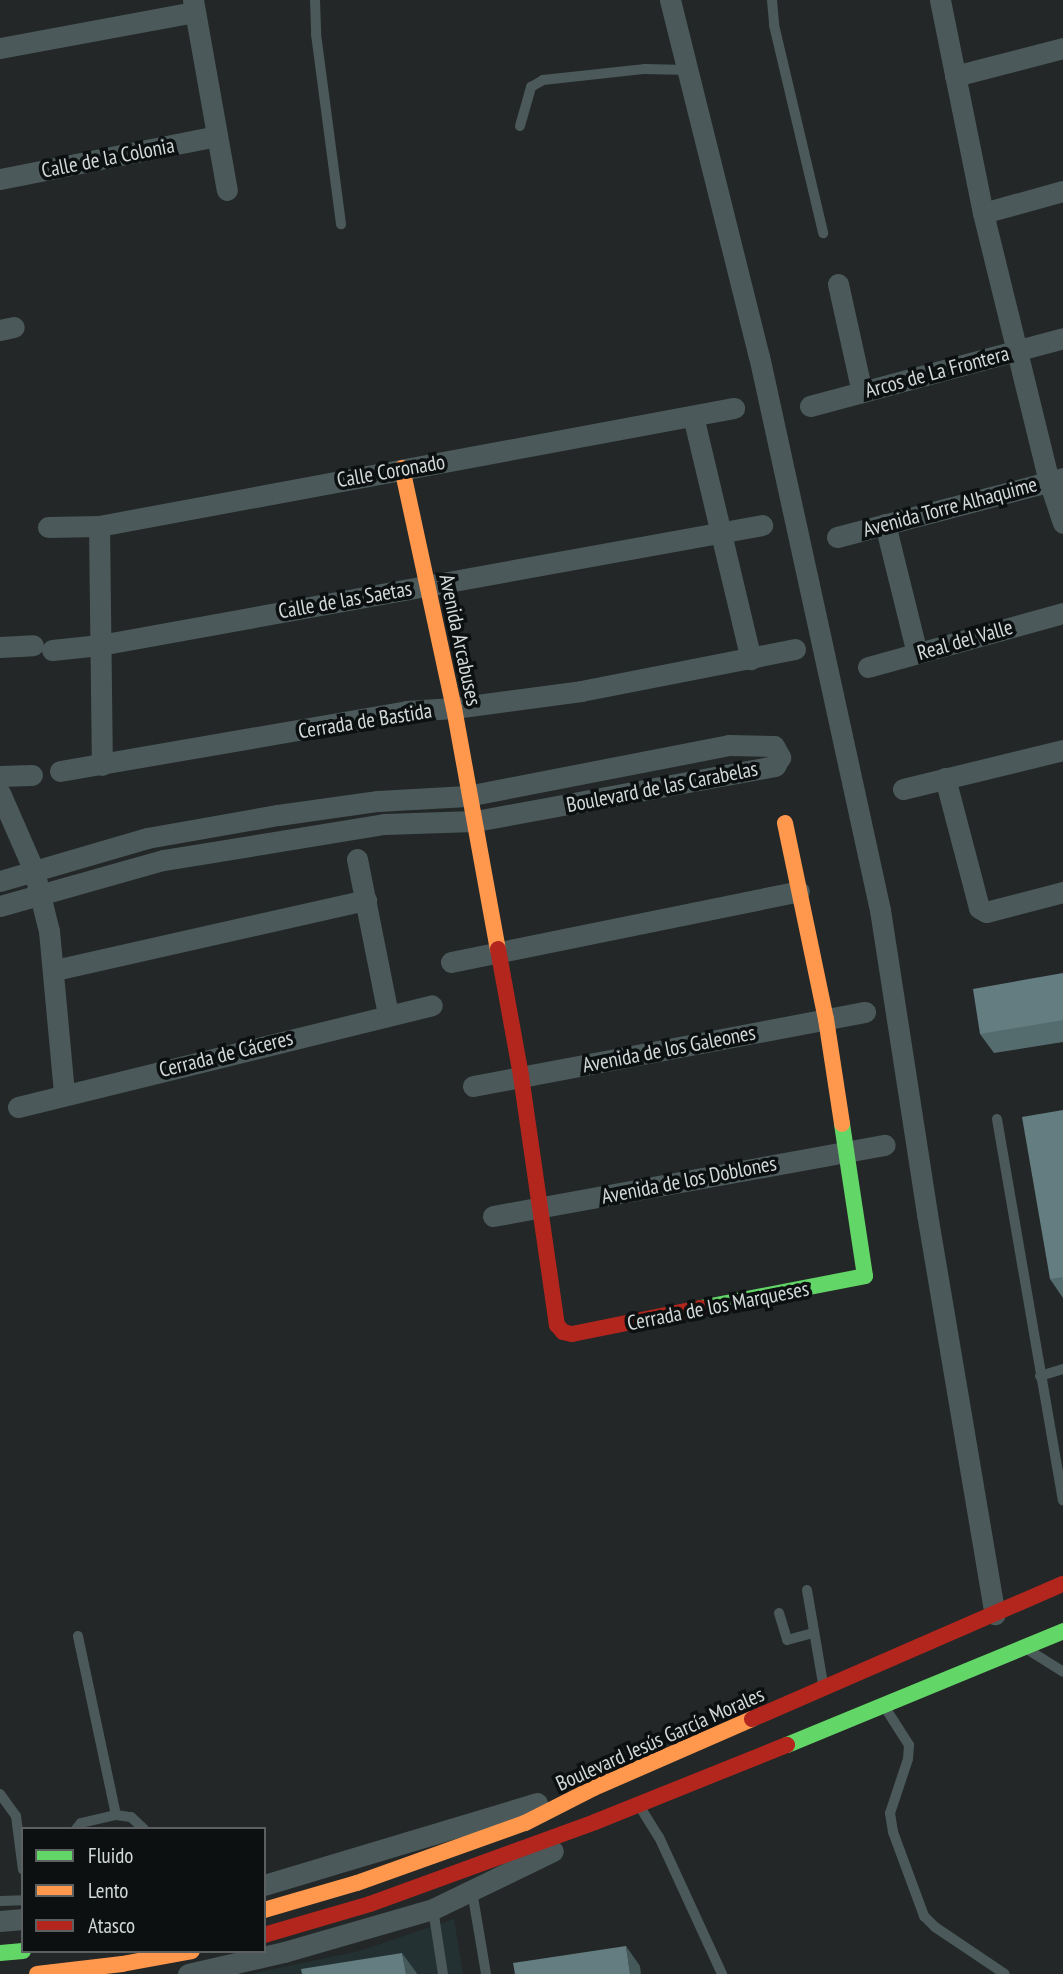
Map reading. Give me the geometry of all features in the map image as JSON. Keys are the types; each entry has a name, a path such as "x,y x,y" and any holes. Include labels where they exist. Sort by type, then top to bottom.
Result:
{"main road":[{"name":"Avenida Arcabuses","path":"402,468 454,708 467,796 474,821"},
{"name":"Cerrada de los Marqueses","path":"474,821 521,1076 557,1325 563,1332 572,1334 865,1276 826,1019 785,823"},
{"name":"Boulevard Jesús García Morales","path":"266,1909 357,1883 525,1823 594,1788 1063,1584"},
{"path":"266,1934 370,1904 595,1822 1063,1631"},
{"path":"0,1953 21,1951"},
{"path":"37,1974 122,1964 181,1953"}],"street":[{"path":"670,0 759,356 880,910 925,1200 995,1614"},
{"path":"940,0 983,213 1017,350 1056,480 1063,523"},
{"path":"0,48 194,6 227,190"},
{"path":"955,76 1063,48"},
{"name":"Calle de la Colonia","path":"0,179 217,136"},
{"path":"983,213 1063,191"},
{"path":"838,284 862,392"},
{"name":"Arcos de La Frontera","path":"810,406 1063,338"},
{"name":"Calle Coronado","path":"48,527 99,526 734,408"},
{"path":"693,416 751,659"},
{"name":"Avenida Torre Alhaquime","path":"837,537 1056,480"},
{"path":"885,524 917,653"},
{"name":"Calle de las Saetas","path":"0,647 100,645 762,525"},
{"path":"99,526 102,765"},
{"name":"Real del Valle","path":"868,667 1063,613"},
{"name":"Cerrada de Bastida","path":"60,771 406,710 454,708 581,691 794,649"},
{"name":"Boulevard de las Carabelas","path":"0,881 147,838 191,829 378,801 467,796 729,744 774,746 780,757 775,766 474,821 384,824 163,860 0,906"},
{"path":"903,789 1063,750"},
{"path":"0,776 33,775"},
{"path":"945,778 979,908 986,912 1063,892"},
{"path":"0,793 34,871 41,894 55,970 64,1094"},
{"path":"357,859 388,1014"},
{"path":"451,962 799,891"},
{"path":"55,970 366,900"},
{"name":"Cerrada de Cáceres","path":"18,1107 432,1005"},
{"name":"Avenida de los Galeones","path":"473,1086 864,1012"},
{"name":"Avenida de los Doblones","path":"492,1216 885,1144"},
{"path":"266,1884 594,1788"},
{"path":"188,1974 284,1952 433,1909 550,1853 595,1822"},
{"path":"0,1921 21,1919"}],"lane":[{"path":"315,0 316,33 341,224"},
{"path":"772,0 774,25 823,233"},
{"path":"520,126 531,87 543,80 610,72 688,69"},
{"path":"997,1119 1063,1500"},
{"path":"1040,1376 1063,1369"},
{"path":"807,1590 824,1690"},
{"path":"779,1612 787,1640 814,1633"},
{"path":"78,1636 116,1815"},
{"path":"1024,1648 1063,1672"},
{"path":"884,1706 909,1745 908,1759 890,1813 893,1832 924,1916 935,1927 1005,1974"},
{"path":"0,1794 16,1815 21,1854"},
{"path":"639,1805 659,1837 722,1974"},
{"path":"77,1827 81,1823 116,1815 131,1817 142,1827"},
{"path":"472,1891 486,1974"},
{"path":"0,1901 21,1900"},
{"path":"433,1909 443,1974"}],"shaded area":[{"path":"454,1919 463,1974 250,1974 359,1951"}],"building":[{"path":"1063,973 1063,1020 980,1034 973,989"},
{"path":"1063,1110 1063,1283 1062,1277 1050,1279 1022,1117"},
{"path":"626,1946 630,1974 515,1974 513,1963"},
{"path":"402,1953 406,1974 302,1974 301,1969"}],"traffic: fast":[{"path":"701,1308 865,1276 842,1124"},
{"path":"787,1745 1063,1631"},
{"path":"0,1953 21,1951"}],"traffic: slow":[{"path":"402,468 454,708 498,949"},
{"path":"785,823 826,1019 842,1124"},
{"path":"266,1909 357,1883 525,1823 594,1788 752,1719"},
{"path":"37,1974 122,1964 181,1953"}],"traffic: jam":[{"path":"498,949 521,1076 557,1325 563,1332 572,1334 701,1308"},
{"path":"752,1719 1063,1584"},
{"path":"266,1934 370,1904 595,1822 787,1745"}]}
